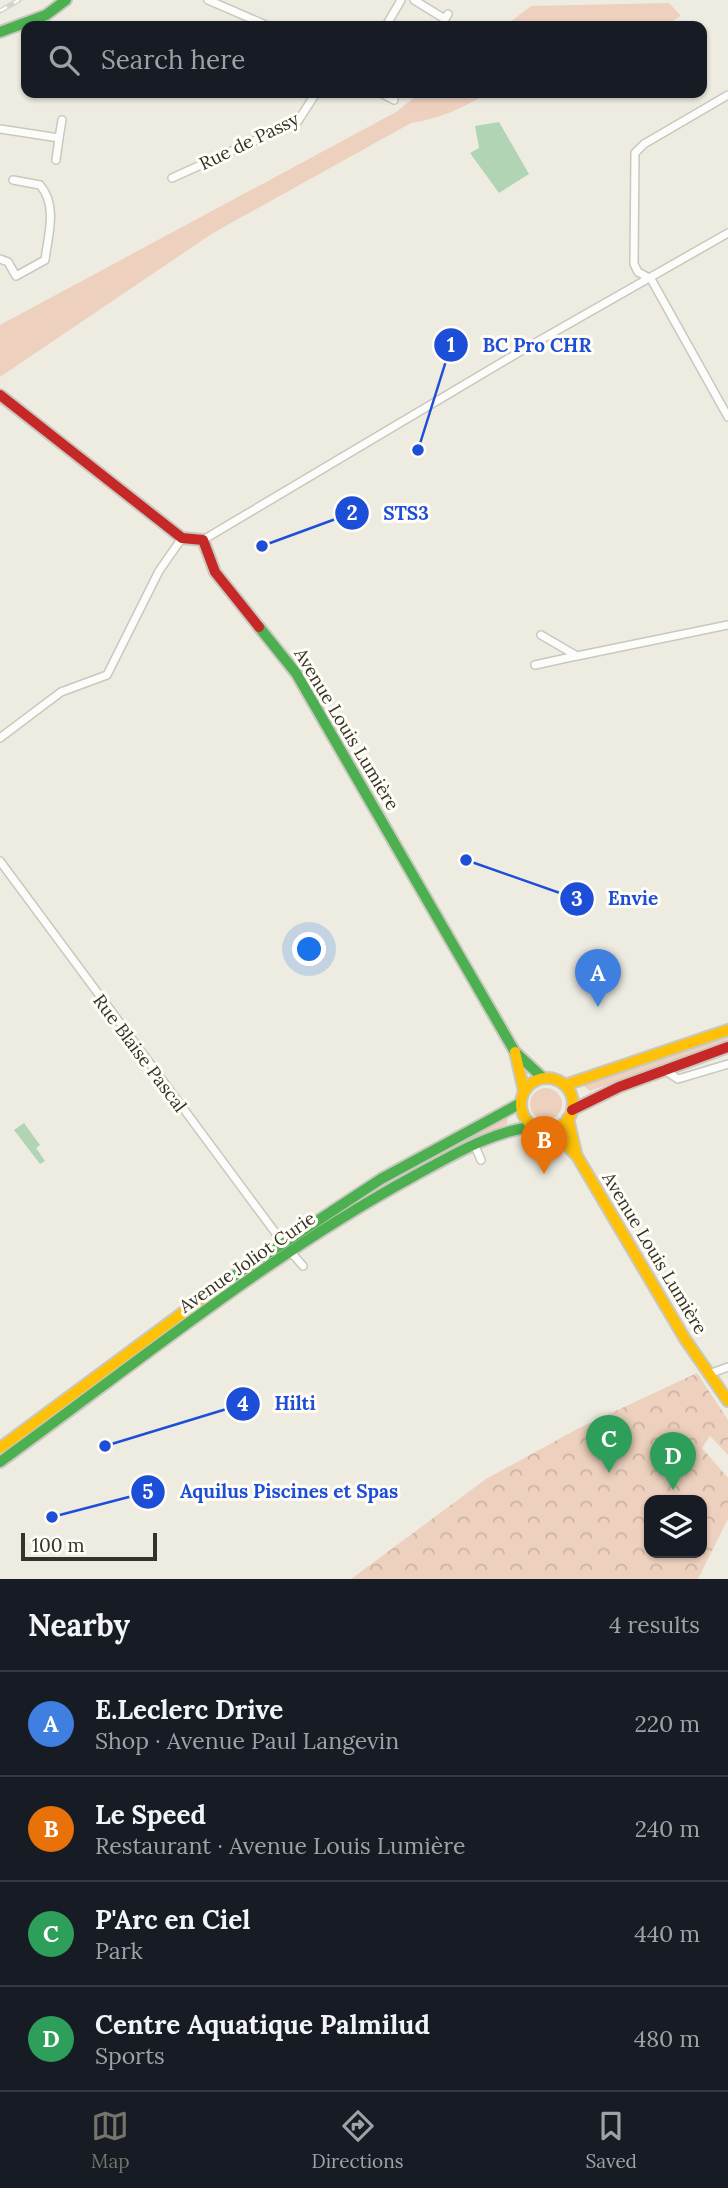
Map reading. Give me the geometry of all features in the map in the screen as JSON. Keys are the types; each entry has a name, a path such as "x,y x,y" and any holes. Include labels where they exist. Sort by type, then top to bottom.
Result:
{"main road":[{"path":"30,21 46,15 62,1"},
{"path":"0,32 21,24"},
{"path":"0,395 182,538 203,540"},
{"name":"Avenue Louis Lumière","path":"203,540 215,572 296,673 516,1052 543,1078"},
{"path":"565,1085 728,1030"},
{"path":"570,1114 572,1097 565,1085 558,1080 543,1078 524,1091 521,1103 524,1116 535,1126 551,1129 570,1114 583,1102 663,1069 728,1047"},
{"name":"Avenue Louis Lumière","path":"516,1052 524,1091"},
{"name":"Avenue Joliot Curie","path":"0,1462 381,1179 521,1103"},
{"name":"Avenue Louis Lumière","path":"570,1114 577,1156"},
{"name":"Avenue Joliot Curie","path":"0,1448 234,1275 474,1144 512,1129 535,1126"},
{"name":"Avenue Louis Lumière","path":"551,1129 577,1156 653,1288 728,1401"}],"street":[{"path":"208,0 256,21"},
{"path":"389,21 401,0"},
{"path":"414,0 445,19 448,14"},
{"path":"728,96 644,144 635,153 634,264 638,272 651,279 728,417"},
{"name":"Rue de Passy","path":"172,178 298,121 313,98"},
{"path":"57,160 62,120"},
{"path":"0,130 59,138"},
{"path":"0,259 8,262 16,276 45,260 52,208 49,199 40,185 13,180"},
{"path":"203,540 522,351 728,233"},
{"path":"0,738 61,692 107,675 159,571 182,538"},
{"path":"535,665 728,625"},
{"path":"541,635 577,656"},
{"name":"Rue Blaise Pascal","path":"0,861 115,1020 303,1266"},
{"path":"663,1069 678,1079 728,1064"},
{"path":"474,1144 481,1160"},
{"path":"709,1374 728,1367"}],"green space":[{"path":"669,3 681,16 672,21 512,21 531,6"},
{"path":"414,98 478,98 450,112 411,123 213,233 0,377 0,325 396,112"},
{"path":"728,1032 728,1042 590,1091 584,1085"},
{"path":"546,1088 557,1093 562,1104 557,1115 546,1120 535,1115 530,1104 535,1093"},
{"path":"508,1116 507,1124 464,1143 351,1205 297,1241 51,1420 49,1418 267,1258 397,1175"},
{"path":"697,1373 728,1420 728,1455 710,1436 702,1448 728,1478 728,1519 698,1579 351,1579 486,1479 579,1428"}],"shaded area":[{"path":"499,122 529,174 499,193 470,153 479,148 475,126"},
{"path":"24,1123 40,1145 36,1148 45,1161 40,1164 14,1130"}],"railway":[{"path":"0,11 19,0"}],"traffic: fast":[{"path":"30,21 46,15 66,0"},
{"path":"0,32 21,24"},
{"path":"259,627 296,673 515,1052 543,1078"},
{"path":"223,1283 381,1179 521,1103"},
{"path":"0,1462 202,1312 360,1207 487,1139 535,1126"}],"traffic: slow":[{"path":"565,1085 728,1030"},
{"path":"515,1052 524,1091"},
{"path":"547,1078 557,1080 565,1086 571,1094 573,1104 571,1114 565,1122 557,1128 547,1130 537,1128 529,1122 523,1114 521,1104 523,1094 529,1086 537,1080 547,1078"},
{"path":"568,1118 576,1153"},
{"path":"551,1129 577,1156 685,1339 728,1401"},
{"path":"0,1448 223,1283"}],"traffic: jam":[{"path":"0,395 182,538 203,540 215,572 259,627"},
{"path":"572,1110 619,1087 728,1047"}],"place":[{"name":"BC Pro CHR","path":"418,450"},
{"name":"STS3","path":"262,546"},
{"name":"Envie","path":"466,860"},
{"name":"E.Leclerc Drive","path":"598,1007"},
{"name":"Le Speed","path":"544,1174"},
{"name":"Hilti","path":"105,1446"},
{"name":"P'Arc en Ciel","path":"609,1473"},
{"name":"Centre Aquatique Palmilud","path":"673,1490"},
{"name":"Aquilus Piscines et Spas","path":"52,1517"}]}
